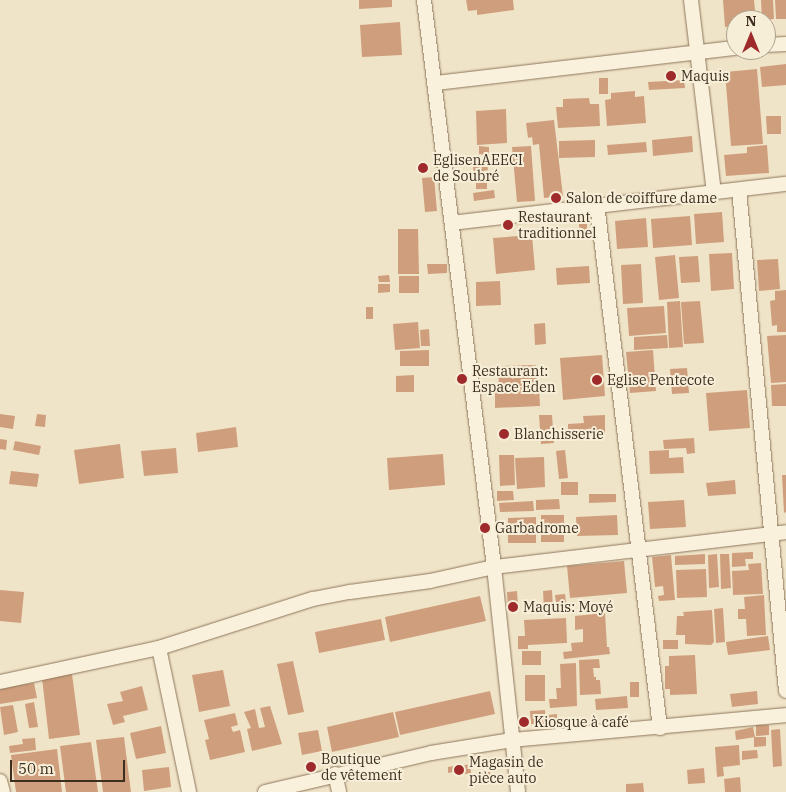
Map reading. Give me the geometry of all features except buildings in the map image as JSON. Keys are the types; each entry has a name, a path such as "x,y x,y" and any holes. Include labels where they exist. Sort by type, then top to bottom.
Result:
{"street":[{"path":"424,0 436,83 494,568 518,792"},
{"path":"691,0 714,193"},
{"path":"436,83 726,49"},
{"path":"452,223 598,204 786,184"},
{"path":"739,190 786,691"},
{"path":"598,204 660,728"},
{"path":"0,682 159,648 312,599 430,581 494,568 639,548 786,532"},
{"path":"159,648 189,792"},
{"path":"265,792 335,774 431,753 512,740 786,715"},
{"path":"335,774 339,792"},
{"path":"0,781 2,792"}],"place":[{"name":"Maquis","path":"671,76"},
{"name":"EglisenAEECI de Soubré","path":"423,168"},
{"name":"Salon de coiffure dame","path":"556,198"},
{"name":"Restaurant traditionnel","path":"508,225"},
{"name":"Restaurant: Espace Eden","path":"462,379"},
{"name":"Eglise Pentecote","path":"597,380"},
{"name":"Blanchisserie","path":"504,434"},
{"name":"Garbadrome","path":"485,528"},
{"name":"Maquis: Moyé","path":"513,607"},
{"name":"Kiosque à café","path":"524,722"},
{"name":"Boutique de vêtement","path":"311,767"},
{"name":"Magasin de pièce auto","path":"459,770"}]}
